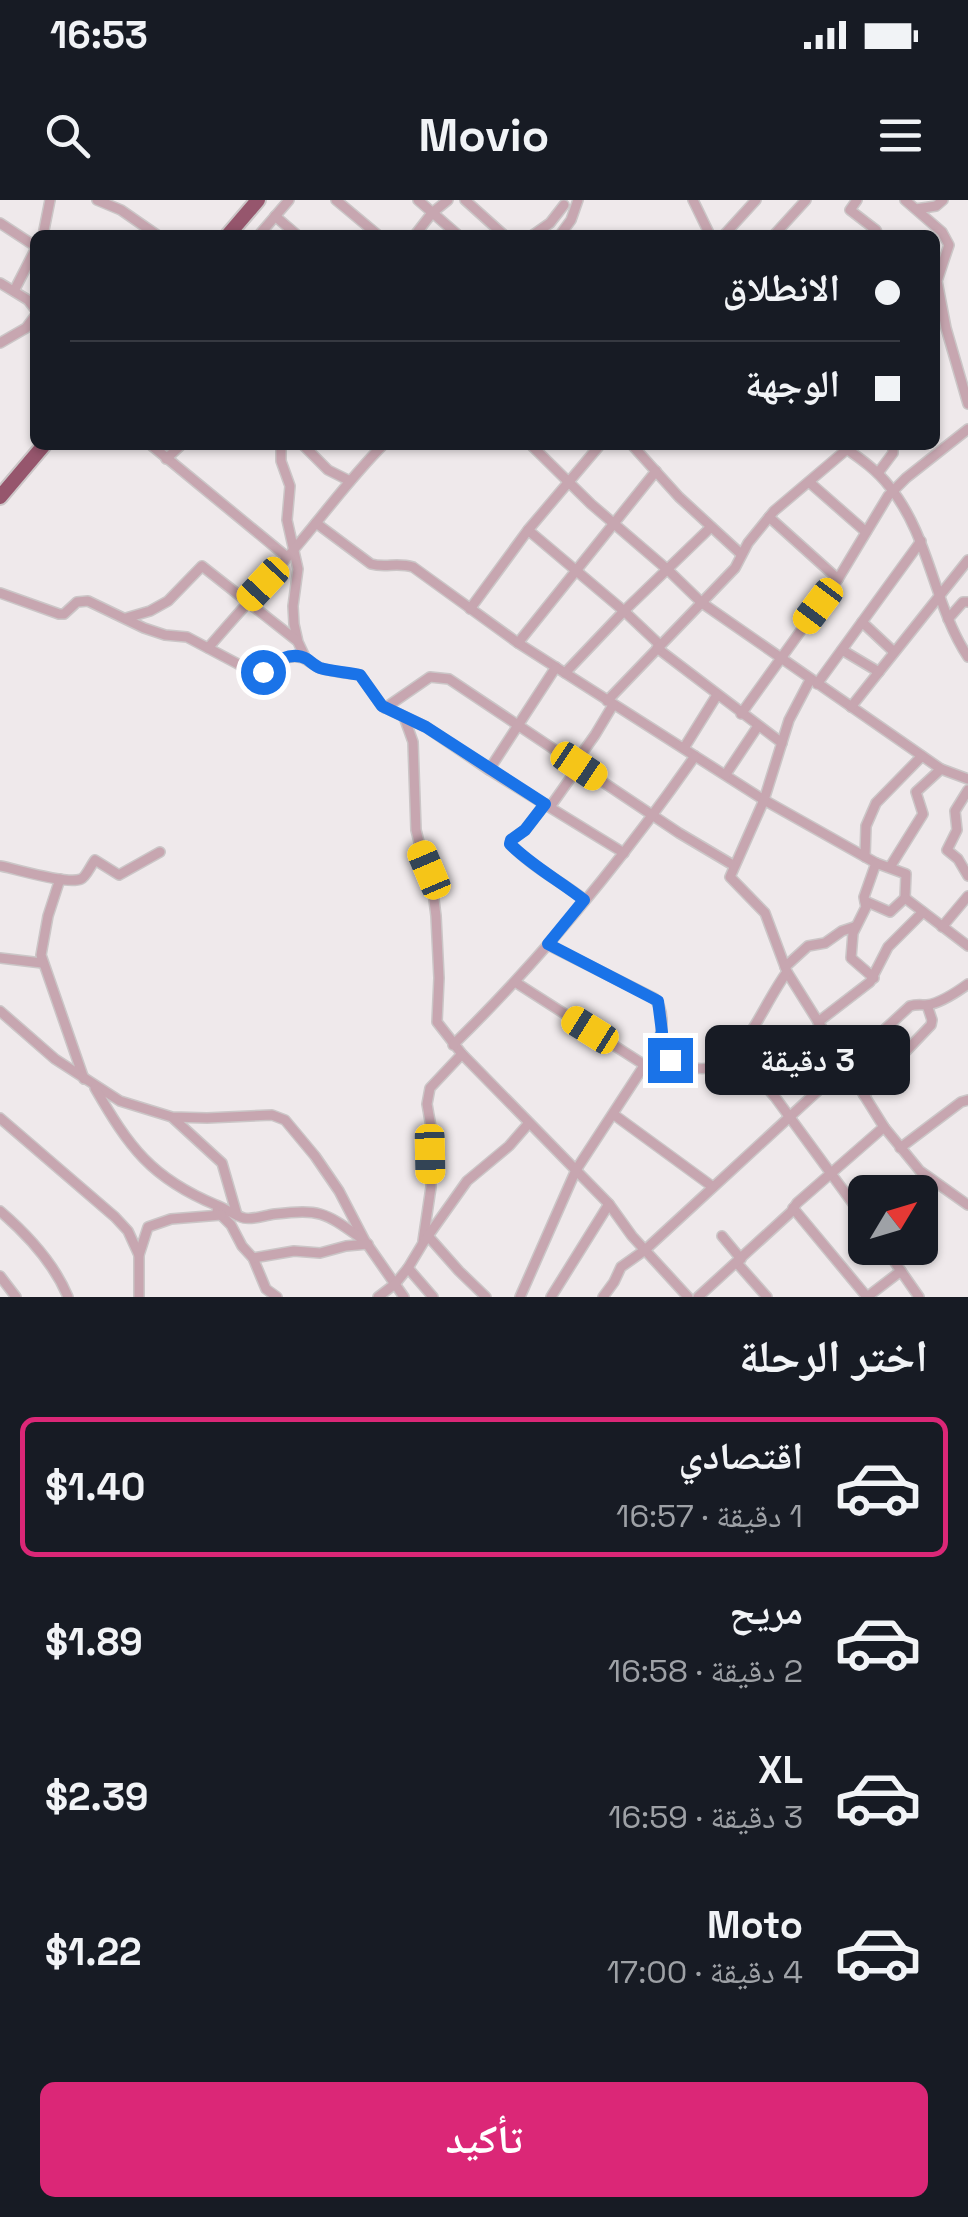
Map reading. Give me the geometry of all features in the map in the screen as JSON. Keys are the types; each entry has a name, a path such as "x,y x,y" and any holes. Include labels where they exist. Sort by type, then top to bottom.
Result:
{"highway":[{"path":"232,230 258,200"},
{"path":"0,497 40,450"}],"street":[{"path":"44,230 50,200"},
{"path":"97,200 122,210 150,230"},
{"path":"263,230 289,200"},
{"path":"336,200 372,230"},
{"path":"418,200 452,230"},
{"path":"419,230 448,200"},
{"path":"465,200 498,230"},
{"path":"551,200 577,204"},
{"path":"693,200 708,230"},
{"path":"729,230 756,200"},
{"path":"779,230 806,200"},
{"path":"857,200 850,210 876,230"},
{"path":"906,200 940,230"},
{"path":"916,209 936,206 943,200"},
{"path":"563,230 577,204"},
{"path":"540,230 564,205"},
{"path":"274,216 291,230"},
{"path":"0,223 30,244"},
{"path":"135,230 141,223"},
{"path":"940,230 948,244 940,266"},
{"path":"14,291 30,258"},
{"path":"0,283 30,307"},
{"path":"940,299 968,404"},
{"path":"0,342 26,328 30,321"},
{"path":"741,714 838,580 893,490 968,429"},
{"path":"156,450 290,554"},
{"path":"166,459 176,450"},
{"path":"281,450 290,486 290,554 298,569 293,606 298,642 306,659"},
{"path":"308,450 328,470 350,481"},
{"path":"208,648 378,450"},
{"path":"534,450 702,603 941,769 968,780"},
{"path":"470,609 528,530 596,450"},
{"path":"637,450 741,554"},
{"path":"584,900 529,861 510,844 511,840 548,805 595,735 610,703 658,646 735,568 769,517 844,450"},
{"path":"851,450 893,490 921,542 957,640 968,656"},
{"path":"878,473 893,450"},
{"path":"518,643 656,471"},
{"path":"0,482 16,478"},
{"path":"809,482 866,532"},
{"path":"769,517 838,580"},
{"path":"316,523 371,564 413,567 518,643 764,800 876,863 906,874 906,898 890,912 865,902"},
{"path":"490,770 518,724 560,670 712,527"},
{"path":"528,530 624,611 658,646 782,743"},
{"path":"921,542 842,650 796,703 764,800 730,877 765,913 786,970 884,1127 910,1162 968,1205"},
{"path":"850,707 968,560"},
{"path":"125,619 168,602 202,566 298,642"},
{"path":"0,592 59,614 77,602 88,601 164,635 187,637 259,674 283,658 298,656 318,667 360,675 385,708 426,727 624,853"},
{"path":"948,618 963,602 968,602"},
{"path":"862,622 894,652"},
{"path":"842,650 878,672"},
{"path":"385,708 422,681 438,676 449,678 733,865"},
{"path":"684,748 717,695"},
{"path":"403,715 413,742 416,830 431,876 436,916 437,1022 453,1045 609,1204 688,1297"},
{"path":"726,774 758,726"},
{"path":"453,1045 548,944 654,816 695,756"},
{"path":"865,857 866,826 876,803 922,756"},
{"path":"890,867 923,814 916,792 941,769"},
{"path":"968,790 956,811 956,830 946,850 968,876"},
{"path":"0,866 60,880 82,879 95,860 122,875 160,852"},
{"path":"874,978 850,956 854,927 866,907 867,886 876,863"},
{"path":"60,880 43,935 42,962 84,1078"},
{"path":"906,898 968,946"},
{"path":"942,927 967,901"},
{"path":"818,1022 874,978 888,947 923,912"},
{"path":"655,1050 687,1069 704,1069 737,1054 786,970 808,946 825,943 854,927"},
{"path":"520,1297 576,1170 655,1050 662,1032 658,1001 548,944"},
{"path":"0,958 42,962"},
{"path":"515,982 643,1064"},
{"path":"609,1295 621,1267 645,1250 910,1006 927,1005 968,984"},
{"path":"864,1094 932,1023 927,1005"},
{"path":"0,1012 54,1059 120,1101 172,1117 272,1115 285,1120 339,1191 367,1243 404,1297"},
{"path":"882,1032 904,1054"},
{"path":"426,1240 431,1187 428,1095 434,1082 462,1054"},
{"path":"737,1054 848,1196"},
{"path":"94,1086 116,1124 151,1168 174,1184 237,1215 252,1218 302,1211 325,1214 367,1243"},
{"path":"900,1148 962,1100 968,1100"},
{"path":"612,1114 713,1187"},
{"path":"172,1117 222,1162 237,1215"},
{"path":"0,1118 114,1217 128,1231 139,1255"},
{"path":"378,1297 408,1268 467,1182 530,1123"},
{"path":"698,1297 796,1203 884,1127"},
{"path":"203,1200 232,1225 253,1258 266,1289 277,1297"},
{"path":"551,1297 609,1204"},
{"path":"793,1208 867,1297 901,1271"},
{"path":"0,1211 51,1265 68,1297"},
{"path":"138,1297 139,1255 151,1224 222,1215"},
{"path":"722,1236 767,1297"},
{"path":"426,1240 486,1297"},
{"path":"253,1258 283,1252 320,1253 367,1243"},
{"path":"897,1265 919,1297"},
{"path":"408,1268 433,1297"},
{"path":"0,1276 16,1297"}],"route":[{"path":"263,672 283,658 298,656 318,667 360,675 382,706 426,727 545,804 525,830 509,842 584,900 548,944 658,1001 662,1032 655,1050 670,1060"}]}
